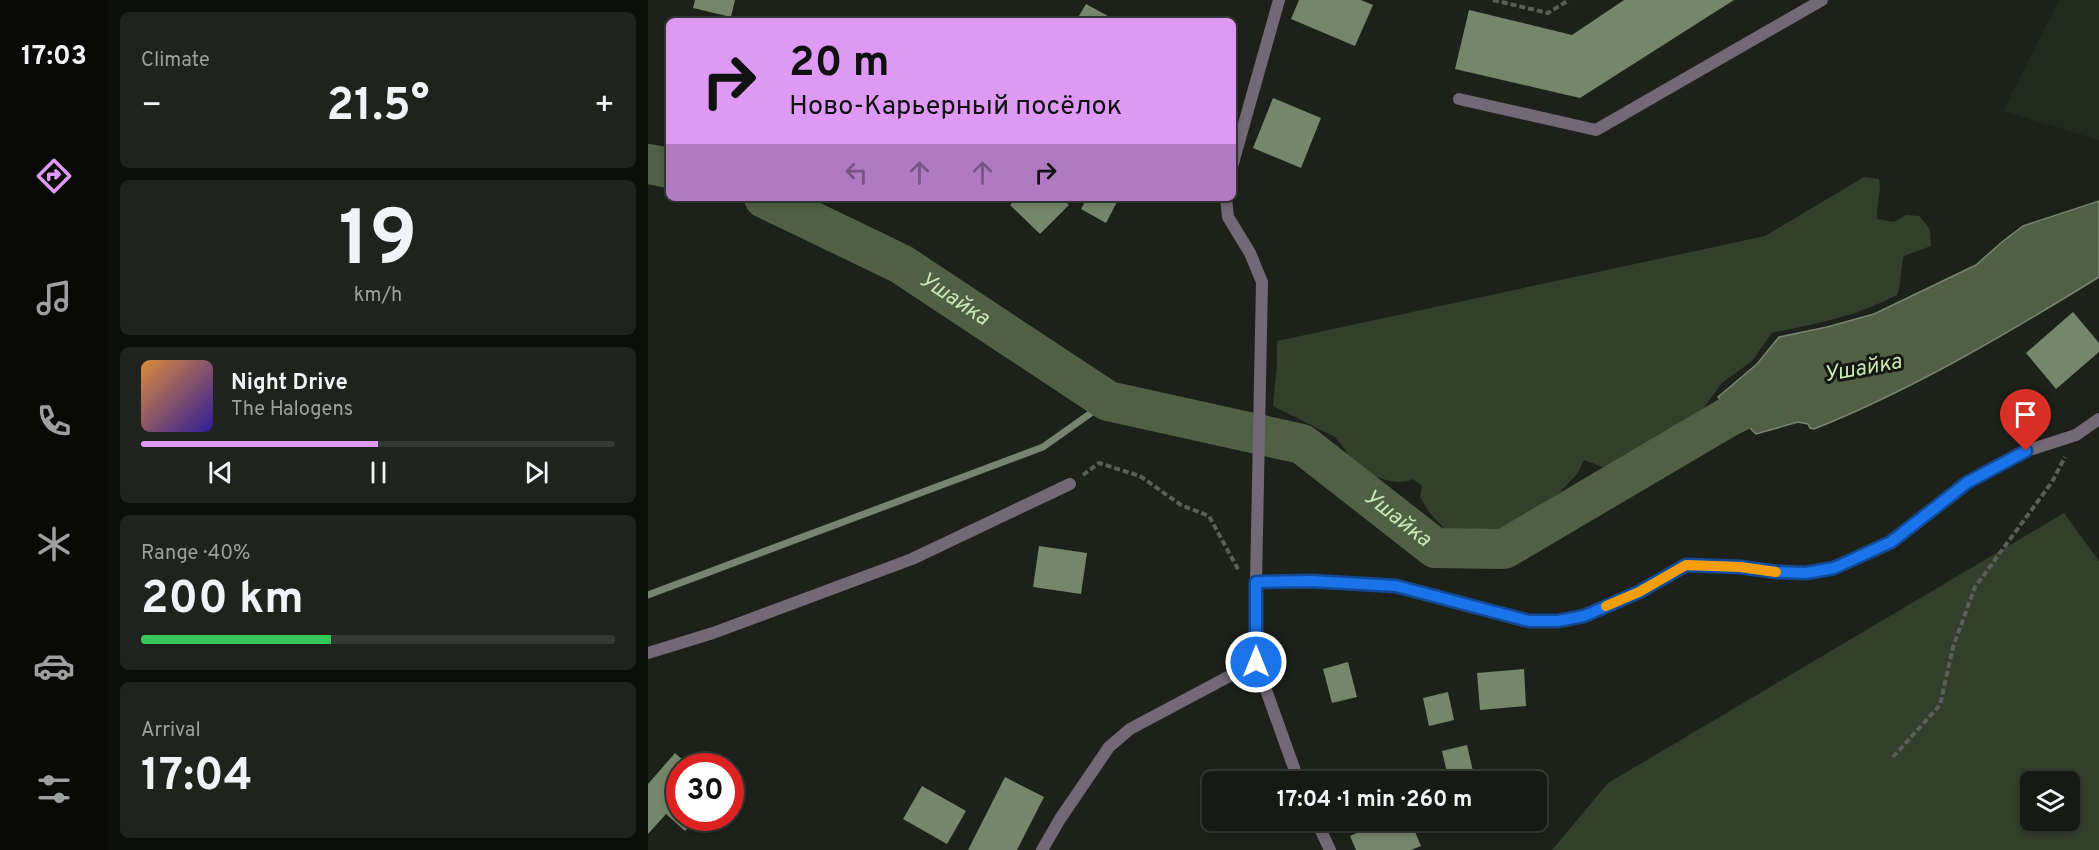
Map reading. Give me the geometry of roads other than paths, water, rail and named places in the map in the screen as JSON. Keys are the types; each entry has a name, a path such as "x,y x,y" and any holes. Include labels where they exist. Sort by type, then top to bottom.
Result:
{"street":[{"path":"1236,152 1279,0"},
{"path":"1459,99 1596,129 1822,0"},
{"path":"1226,201 1228,217 1250,253 1262,282 1256,662 1295,771"},
{"path":"1256,582 1311,581 1396,586 1529,621 1558,621 1584,616 1639,592 1686,565 1806,573 1834,568 1891,542 1968,482 2026,451 2076,435 2099,418"},
{"path":"648,653 713,633 912,559 1070,484"},
{"path":"1042,850 1109,747 1130,729 1256,662"},
{"path":"1321,831 1330,850"}],"water":[{"path":"2099,201 2099,277 1924,378 1814,429 1808,424 1798,422 1756,434 1718,397 1757,364 1779,337 1874,314 1976,265 2023,226"}],"waterway":[{"name":"Ушайка","path":"648,164 666,167"},
{"name":"Ушайка","path":"770,201 901,264 1108,401 1302,444 1435,548 1504,549 1728,417 1783,390"},
{"path":"648,595 1043,447 1108,401"}]}
